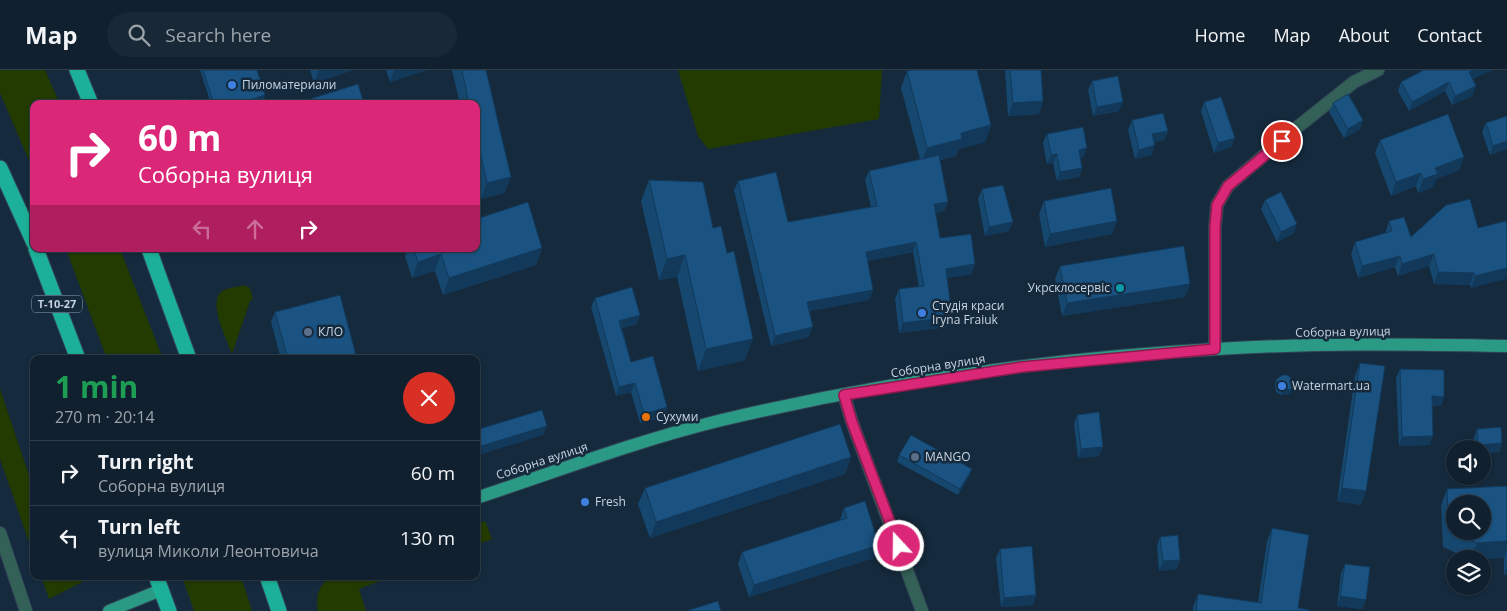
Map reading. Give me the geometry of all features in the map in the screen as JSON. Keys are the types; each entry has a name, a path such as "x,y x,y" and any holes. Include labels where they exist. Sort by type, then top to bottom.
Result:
{"highway":[{"path":"77,70 89,100"},
{"path":"0,168 30,234"},
{"name":"Т-10-27","path":"37,252 76,355"},
{"path":"150,252 188,355"},
{"path":"269,580 279,611"},
{"path":"159,583 169,611"}],"main road":[{"name":"Соборна вулиця","path":"480,497 679,431 844,395 1022,367 1215,349 1355,345 1507,346"},
{"path":"109,611 159,583"}],"street":[{"path":"1215,349 1215,227 1217,205 1228,186 1354,82 1378,70"},
{"path":"844,395 852,422 922,611"},
{"path":"0,533 26,611"}],"green space":[{"path":"0,70 45,70 58,100 30,100 30,163 0,93"},
{"path":"678,70 882,70 879,119 708,149 698,136"},
{"path":"67,252 121,252 161,355 106,355"},
{"path":"244,285 250,288 253,299 250,301 232,354 217,313 218,297 223,291"},
{"path":"0,389 30,478 30,545 0,459"},
{"path":"485,521 492,539 480,544 480,523"},
{"path":"42,580 86,580 49,599"},
{"path":"183,580 242,580 252,611 194,611"},
{"path":"327,580 383,580 359,589 366,611 318,611 319,591"}],"building":[{"name":"Пиломатериали","path":"203,70 257,70 265,95 250,100 213,100"},
{"path":"462,70 486,70 511,177 487,183 480,152 480,100 468,100"},
{"path":"977,70 991,125 961,133 962,139 927,148 907,71"},
{"path":"1010,70 1041,70 1043,101 1013,103"},
{"path":"1424,70 1475,70 1469,72 1476,86 1455,96 1449,82 1412,102 1401,82"},
{"path":"1118,76 1123,102 1097,107 1092,81"},
{"path":"358,84 363,100 307,100"},
{"path":"1348,94 1363,120 1348,129 1333,103"},
{"path":"1221,97 1235,138 1218,143 1204,102"},
{"path":"1163,113 1168,131 1152,134 1155,145 1139,150 1132,120"},
{"path":"1448,114 1464,157 1435,168 1438,174 1423,179 1421,173 1396,182 1380,140"},
{"path":"1507,116 1507,141 1493,146 1486,123"},
{"path":"1083,127 1087,148 1079,150 1082,168 1060,172 1057,154 1051,155 1047,134"},
{"path":"939,155 948,202 934,204 940,238 971,234 975,264 946,269 952,317 903,323 899,289 924,286 916,242 866,252 873,290 807,302 813,327 775,336 738,181 776,172 788,222 877,206 869,171"},
{"path":"649,180 703,182 713,228 721,226 727,253 734,251 753,339 706,349 685,255 667,259"},
{"path":"1003,185 1013,222 989,227 982,189"},
{"path":"1111,188 1117,221 1050,234 1044,201"},
{"path":"1281,192 1297,224 1281,232 1265,200"},
{"path":"1470,199 1478,228 1506,221 1507,268 1475,276 1474,273 1438,272 1434,254 1402,264 1400,256 1362,266 1355,242 1392,231 1389,221 1404,217 1411,237 1446,205"},
{"path":"528,202 542,248 449,278 441,254 418,262 415,252 480,252 480,218"},
{"name":"Укрсклосервіс","path":"1184,246 1190,284 1067,303 1060,266"},
{"path":"632,287 640,315 619,321 631,362 653,356 667,407 644,414 635,383 619,387 595,298"},
{"path":"340,295 356,355 287,355 275,312"},
{"path":"1360,363 1385,366 1366,491 1342,488"},
{"path":"1400,369 1444,370 1444,397 1432,396 1433,436 1402,437"},
{"path":"1282,375 1287,375 1291,378 1292,389 1282,390 1278,388 1276,380"},
{"path":"542,410 547,426 480,446 480,429"},
{"path":"1099,412 1103,447 1081,449 1077,415"},
{"path":"840,424 851,457 656,522 645,488"},
{"path":"1501,427 1502,443 1491,444 1491,440 1478,440 1477,429"},
{"path":"911,435 972,469 960,489 899,455"},
{"path":"1507,486 1507,541 1477,543 1470,540 1491,540 1491,495 1447,495 1447,489"},
{"path":"865,501 879,545 754,585 742,552 847,518 844,508"},
{"path":"1272,528 1309,535 1298,608 1310,611 1196,611 1198,594 1261,603"},
{"path":"1178,535 1180,560 1163,561 1160,537"},
{"path":"1032,546 1036,595 1004,598 1000,549"},
{"path":"1345,564 1370,567 1366,600 1340,596"},
{"path":"718,601 721,611 686,611"}],"place":[{"name":"Пиломатериали","path":"232,85"},
{"name":"Укрсклосервіс","path":"1120,288"},
{"name":"Студія краси Iryna Fraiuk","path":"922,313"},
{"name":"КЛО","path":"308,332"},
{"name":"Watermart.ua","path":"1282,386"},
{"name":"Сухуми","path":"646,417"},
{"name":"MANGO","path":"915,457"},
{"name":"Fresh","path":"585,502"}],"route":[{"path":"899,546 852,422 844,395 1058,362 1215,349 1215,227 1217,205 1228,186 1282,141"}]}
